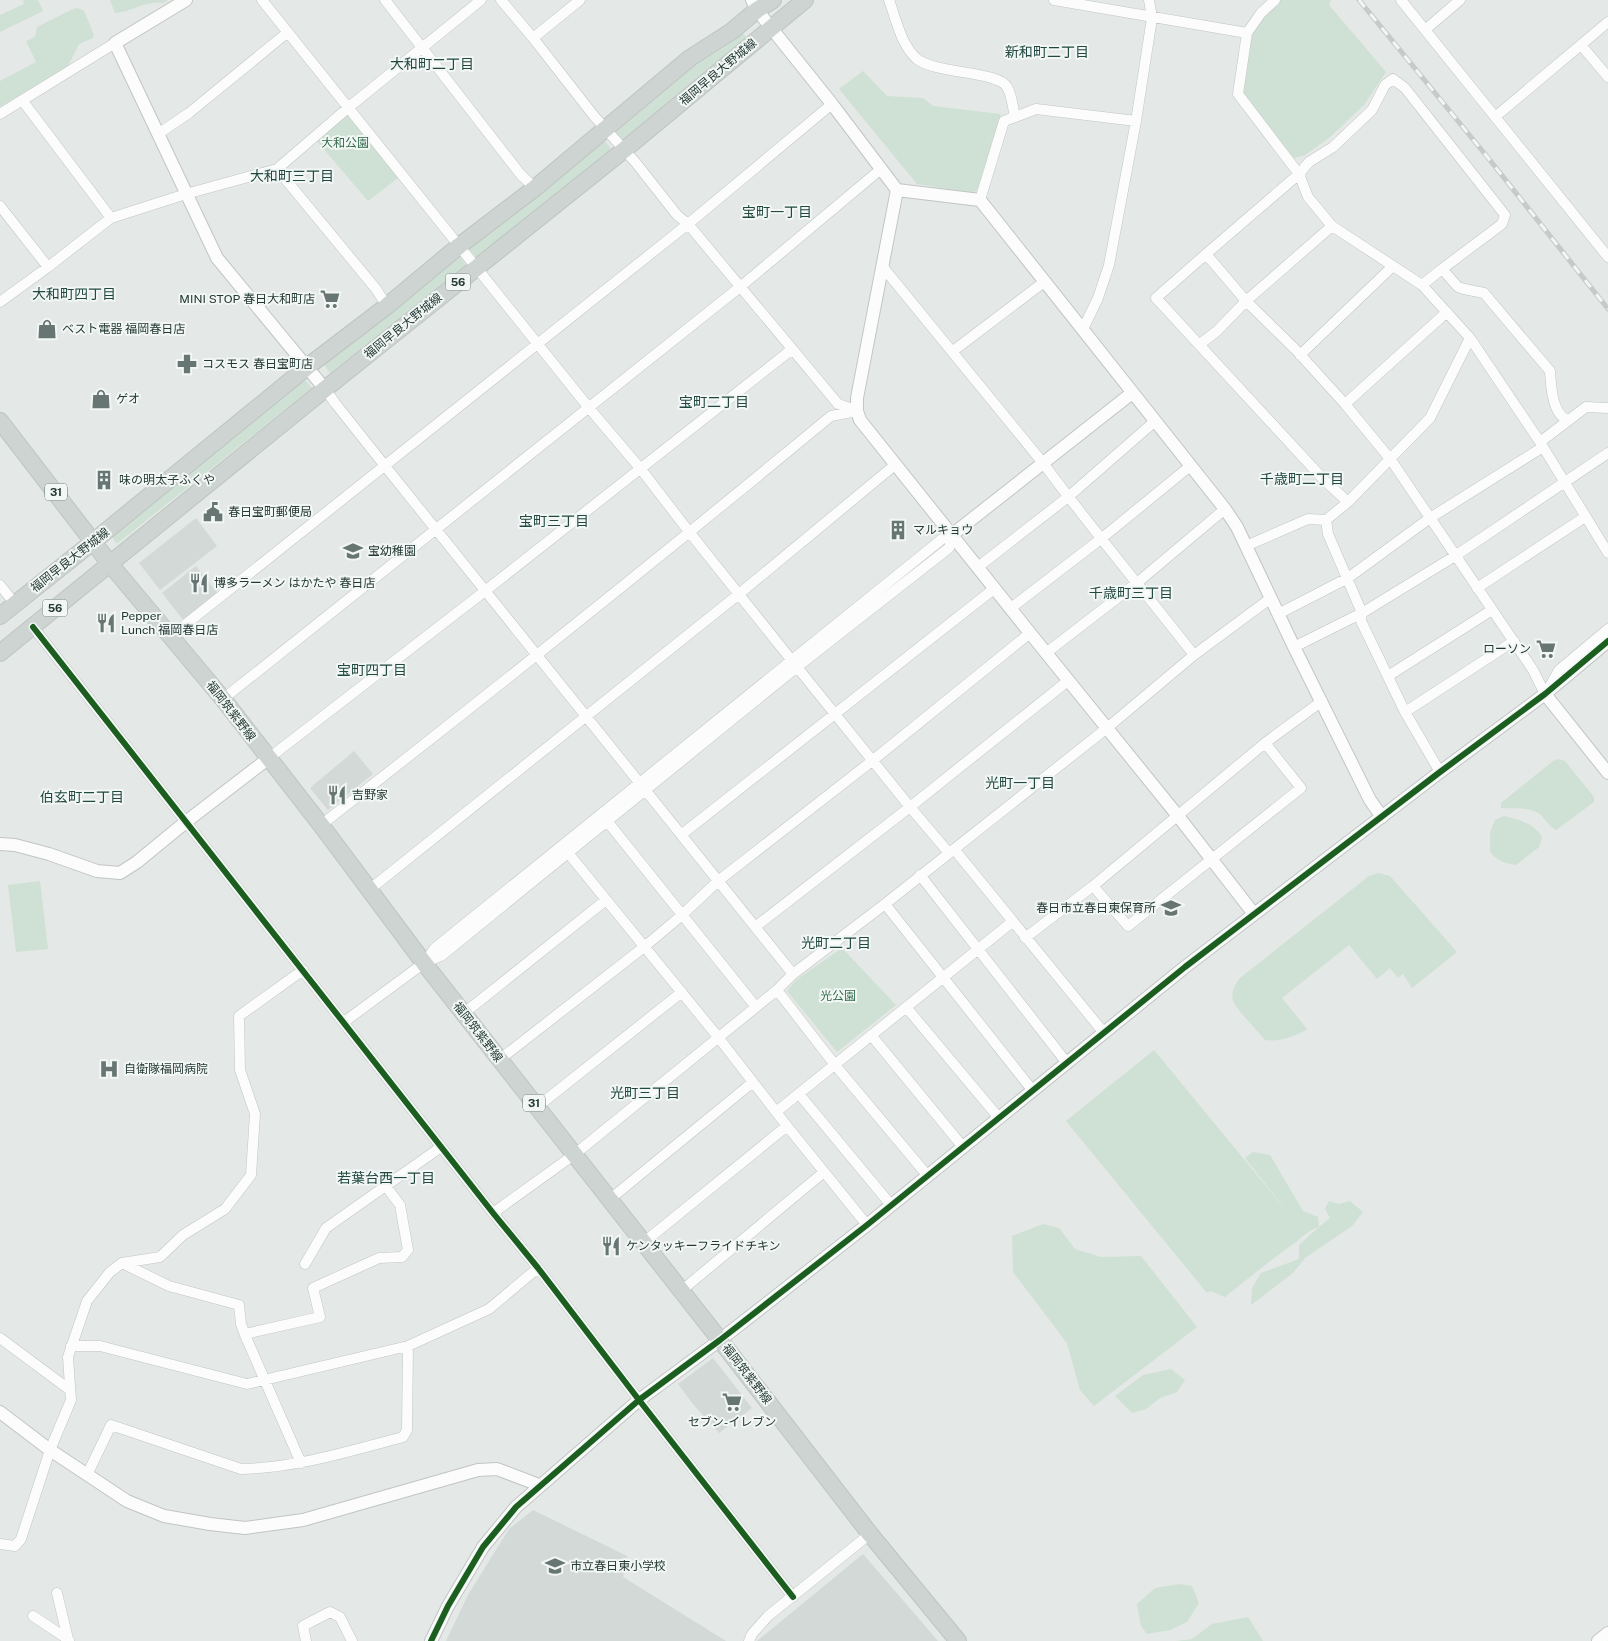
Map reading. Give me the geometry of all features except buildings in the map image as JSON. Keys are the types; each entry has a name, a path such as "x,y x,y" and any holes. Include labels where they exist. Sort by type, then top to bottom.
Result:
{"main road":[{"name":"福岡早良大野城線","path":"0,616 307,367 535,188 690,58 732,31 759,3 773,0"},
{"name":"福岡早良大野城線","path":"0,653 476,267 624,150 805,0"},
{"name":"福岡筑紫野線","path":"0,421 110,564 171,636 269,758 463,1014 575,1154 870,1534 958,1641"}],"street":[{"path":"0,114 186,0"},
{"path":"262,0 589,408 640,468 872,761 910,807 952,851 1104,1033"},
{"path":"385,0 521,175 535,188"},
{"path":"0,302 48,268 111,218 186,194 277,169 481,0"},
{"path":"501,0 677,215 688,224 791,350 838,404 857,410"},
{"path":"533,38 580,0"},
{"path":"889,0 905,42 917,59 936,67 996,79 1007,86 1015,117"},
{"path":"1054,0 1247,33"},
{"path":"1083,328 1098,298 1109,265 1136,121 1152,18 1149,0"},
{"path":"1275,0 1261,13 1247,33 1238,94 1300,174 1308,196 1332,226 1422,285 1470,338 1541,445 1608,553"},
{"path":"1401,0 1608,257"},
{"path":"1425,30 1460,0"},
{"path":"759,3 770,28 832,104 897,190 980,200 1044,282 1083,328 1154,422 1224,509 1237,527 1370,800 1382,817"},
{"path":"1495,117 1608,22"},
{"path":"158,134 189,113 288,32"},
{"path":"115,43 217,258 325,389 384,466 793,974"},
{"path":"1581,45 1608,77"},
{"path":"1348,502 1314,470 1156,298 1300,174 1309,162 1333,147 1372,110 1385,85 1394,79 1405,88 1505,215 1502,224 1422,285"},
{"path":"22,100 111,218"},
{"path":"171,636 688,224 832,104"},
{"path":"980,200 1004,121 1036,109 1136,121"},
{"path":"277,169 387,306"},
{"path":"222,699 740,287 881,169"},
{"path":"897,190 857,398 857,410 860,420 953,534 1046,654 1213,859 1254,914"},
{"path":"0,206 48,268"},
{"path":"1200,344 1217,331 1246,301 1332,226"},
{"path":"1206,254 1246,301 1300,355 1391,460 1533,670 1546,694 1608,773"},
{"path":"882,266 1043,463 1194,655"},
{"path":"1300,355 1393,266"},
{"path":"1442,268 1458,286 1484,293 1550,371 1551,388 1558,410 1568,420"},
{"path":"953,351 1044,282"},
{"path":"1344,404 1447,312"},
{"path":"1246,546 1308,519 1326,520 1348,502 1430,418 1470,338"},
{"path":"0,844 15,845 49,854 97,871 120,873 137,862 187,821 485,591 791,350"},
{"path":"344,1022 424,963 441,956 565,849 642,786 794,664 949,548 953,534 1132,393"},
{"path":"1278,614 1348,578 1430,518 1541,445 1568,420 1586,407 1608,408"},
{"path":"321,825 537,656 831,416 857,410"},
{"path":"978,567 1068,497 1154,422"},
{"path":"1294,646 1362,614 1455,556 1608,453"},
{"path":"369,890 739,594 896,464"},
{"path":"1011,608 1190,467"},
{"path":"1046,654 1138,582 1224,509"},
{"path":"1477,588 1585,517"},
{"path":"1326,520 1328,534 1362,614 1361,620 1405,712 1440,772"},
{"path":"0,585 15,604"},
{"path":"682,835 995,588"},
{"path":"492,1213 575,1154 777,990 793,974 1108,728 1194,655 1271,598"},
{"path":"1388,676 1492,610"},
{"path":"33,626 492,1213 538,1268 793,1596"},
{"path":"1546,694 1559,670 1608,628"},
{"path":"499,1060 682,915 718,881 872,761 1030,633"},
{"path":"431,1641 448,1606 483,1547 516,1507 639,1400 720,1340 868,1225 1067,1062 1254,914 1546,694 1608,641"},
{"path":"1405,712 1514,642"},
{"path":"1582,664 1608,650"},
{"path":"755,927 910,807 1069,680"},
{"path":"1025,938 1093,886 1265,743 1322,701"},
{"path":"1093,886 1128,926 1301,788 1265,743"},
{"path":"565,849 607,821 642,786"},
{"path":"607,821 756,1007"},
{"path":"565,849 868,1225"},
{"path":"920,875 1067,1062"},
{"path":"463,1014 606,900"},
{"path":"885,904 1033,1091"},
{"path":"776,1112 1012,922"},
{"path":"0,1544 15,1546 21,1539 50,1450 71,1400 68,1357 87,1301 110,1272 122,1263 160,1256 183,1235 225,1208 251,1175 255,1114 240,1070 239,1016 303,970"},
{"path":"777,990 927,1176"},
{"path":"537,1107 682,992"},
{"path":"906,1006 999,1118"},
{"path":"871,1035 963,1147"},
{"path":"609,1200 753,1082"},
{"path":"799,1094 891,1205"},
{"path":"643,1243 787,1126"},
{"path":"305,1264 326,1228 441,1147"},
{"path":"681,1291 824,1172"},
{"path":"245,1334 320,1317 313,1288 378,1258 402,1257 408,1250 400,1205 385,1185"},
{"path":"122,1263 169,1286 239,1305 241,1324 301,1462"},
{"path":"71,1346 100,1346 247,1384 408,1346 489,1309 538,1268"},
{"path":"0,1338 70,1390"},
{"path":"87,1475 111,1425 241,1468 263,1468 301,1462 403,1438 407,1430 408,1346"},
{"path":"0,1412 50,1450 127,1501 164,1516 210,1524 245,1528 303,1520 478,1470 497,1469 539,1486"},
{"path":"749,1641 752,1634 768,1616 870,1534"},
{"path":"57,1593 69,1640"},
{"path":"306,1641 303,1626 330,1612 340,1617 352,1641"},
{"path":"33,1616 69,1640"},
{"path":"1598,1641 1608,1634"}],"shaded area":[{"path":"196,518 217,546 160,590 139,563"},
{"path":"196,566 218,594 184,621 162,593"},
{"path":"354,751 373,774 328,810 310,788"},
{"path":"713,1358 752,1408 719,1433 678,1384"},
{"name":"市立春日東小学校","path":"533,1510 627,1556 623,1577 726,1641 446,1641 468,1595 509,1529"},
{"path":"863,1554 938,1641 757,1641"}],"green space":[{"path":"23,0 38,0 43,11 0,32 0,15 24,4"},
{"path":"110,0 168,0 164,3 151,3 115,13"},
{"path":"1280,0 1331,0 1329,5 1386,72 1364,105 1329,138 1305,155 1294,158 1243,93 1249,41 1261,19"},
{"path":"77,8 85,13 94,35 93,38 79,44 68,66 0,107 0,81 36,62 26,41 35,37 37,27"},
{"path":"741,34 746,36 745,39 620,142 614,134 694,66"},
{"path":"863,71 887,96 923,98 933,106 1001,114 977,190 973,193 917,184 839,89"},
{"name":"大和公園","path":"348,115 398,178 368,201 317,141"},
{"path":"605,141 611,149 476,257 469,249"},
{"path":"460,256 466,265 330,373 324,365"},
{"path":"305,380 312,388 118,543 115,542 112,535"},
{"path":"1559,759 1565,761 1594,797 1594,802 1556,830 1541,815 1532,810 1501,808 1501,803 1553,761"},
{"path":"1504,816 1530,825 1542,837 1539,847 1516,865 1495,858 1490,852 1490,832 1495,820"},
{"path":"1378,873 1390,876 1457,952 1412,988 1403,974 1398,978 1390,968 1377,979 1349,945 1282,998 1307,1029 1287,1038 1265,1040 1234,1003 1234,988 1240,978 1369,876"},
{"path":"40,881 48,949 16,952 8,885"},
{"name":"光公園","path":"842,948 896,1005 837,1052 787,991 796,980"},
{"path":"1154,1050 1289,1214 1245,1158 1253,1152 1270,1155 1303,1211 1318,1217 1319,1227 1305,1234 1225,1297 1210,1291 1207,1293 1066,1121"},
{"path":"1329,1201 1339,1204 1350,1201 1363,1212 1352,1226 1305,1258 1293,1273 1251,1305 1252,1288 1261,1273 1299,1259 1299,1245 1330,1218 1325,1209"},
{"path":"1043,1224 1059,1228 1075,1249 1101,1257 1141,1256 1197,1327 1094,1406 1080,1390 1067,1343 1013,1272 1012,1236"},
{"path":"1171,1369 1185,1380 1177,1392 1160,1398 1146,1409 1132,1413 1115,1396 1143,1375"},
{"path":"1179,1584 1192,1586 1199,1603 1187,1622 1170,1630 1147,1634 1141,1626 1137,1604 1155,1588"},
{"path":"1248,1617 1263,1641 1176,1641 1192,1639 1212,1624"}],"railway":[{"path":"1359,0 1608,309"}],"cycle path":[{"path":"33,627 538,1268 793,1597"},
{"path":"431,1641 448,1606 483,1547 516,1507 639,1400 720,1340 867,1225 1185,967 1545,694 1608,641"}],"place":[{"name":"MINI STOP 春日大和町店","path":"330,299"},
{"name":"ベスト電器 福岡春日店","path":"47,329"},
{"name":"コスモス 春日宝町店","path":"187,364"},
{"name":"ゲオ","path":"101,399"},
{"name":"味の明太子ふくや","path":"104,480"},
{"name":"春日宝町郵便局","path":"213,512"},
{"name":"マルキョウ","path":"898,530"},
{"name":"宝幼稚園","path":"353,551"},
{"name":"博多ラーメン はかたや 春日店","path":"199,583"},
{"name":"Pepper Lunch 福岡春日店","path":"106,623"},
{"name":"ローソン","path":"1546,649"},
{"name":"吉野家","path":"337,795"},
{"name":"春日市立春日東保育所","path":"1171,908"},
{"name":"自衛隊福岡病院","path":"109,1069"},
{"name":"ケンタッキーフライドチキン","path":"611,1246"},
{"name":"セブン-イレブン","path":"732,1402"},
{"name":"市立春日東小学校","path":"555,1566"}],"district":[{"name":"新和町二丁目","path":"1047,52"},
{"name":"大和町二丁目","path":"432,64"},
{"name":"大和町三丁目","path":"292,176"},
{"name":"宝町一丁目","path":"777,212"},
{"name":"大和町四丁目","path":"74,294"},
{"name":"宝町二丁目","path":"714,402"},
{"name":"千歳町二丁目","path":"1302,479"},
{"name":"宝町三丁目","path":"554,521"},
{"name":"千歳町三丁目","path":"1131,593"},
{"name":"宝町四丁目","path":"372,670"},
{"name":"光町一丁目","path":"1020,783"},
{"name":"伯玄町二丁目","path":"82,797"},
{"name":"光町二丁目","path":"836,943"},
{"name":"光町三丁目","path":"645,1093"},
{"name":"若葉台西一丁目","path":"386,1178"}]}
